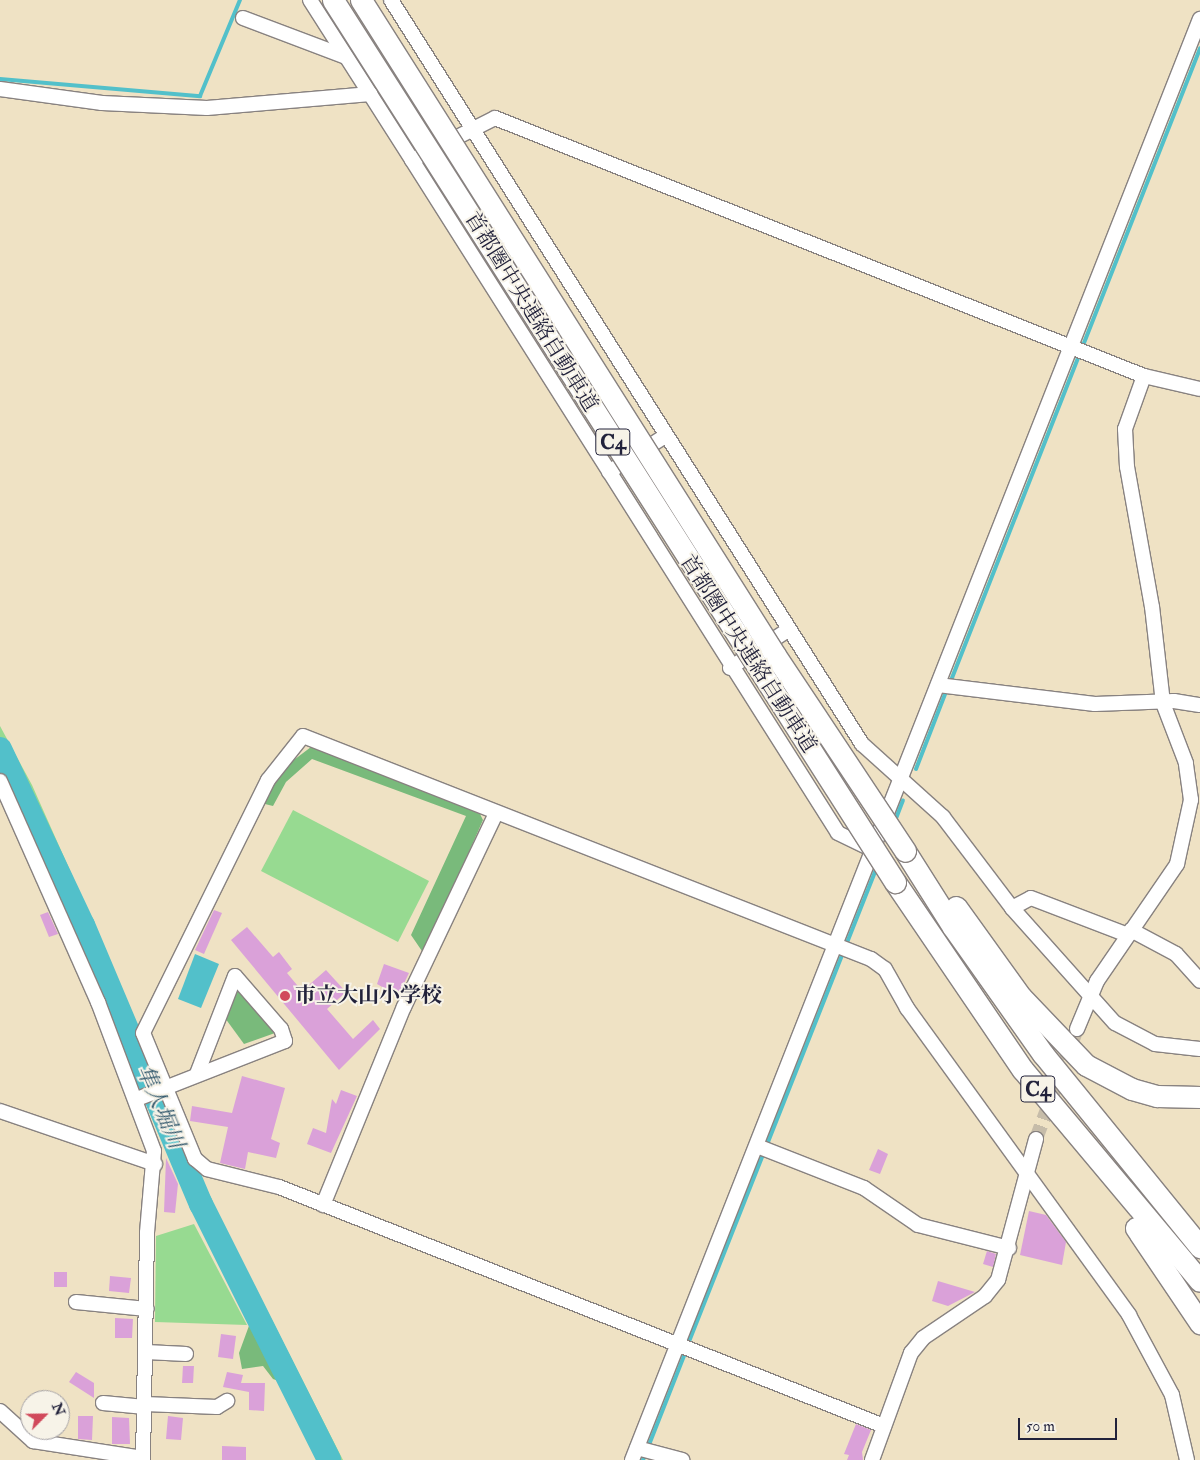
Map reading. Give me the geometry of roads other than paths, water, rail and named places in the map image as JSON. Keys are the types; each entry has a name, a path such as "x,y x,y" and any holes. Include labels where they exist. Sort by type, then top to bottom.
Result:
{"highway":[{"name":"首都圏中央連絡自動車道","path":"334,0 895,882 1023,1070 1094,1158 1200,1280"},
{"name":"首都圏中央連絡自動車道","path":"361,0 808,705 908,849 952,927 1043,1054 1200,1247"},
{"path":"908,849 1022,997 1080,1060 1132,1089 1157,1096 1200,1097"},
{"path":"1094,1158 1108,1193 1152,1249 1200,1323"}],"street":[{"path":"310,0 609,472 730,668 838,833 875,851"},
{"path":"391,0 473,127 788,630 862,744 943,817 1012,908 1115,1023 1142,1039 1165,1047 1200,1049"},
{"path":"243,18 346,57"},
{"path":"682,1460 634,1454 875,851 1200,19"},
{"path":"0,89 102,103 207,108 370,94"},
{"path":"412,160 473,127 495,118 1144,376 1200,389"},
{"path":"495,292 554,256"},
{"path":"1077,1029 1090,997 1130,932 1177,864 1191,800 1186,763 1163,702 1124,439 1144,376"},
{"path":"609,472 666,436"},
{"path":"730,668 788,630"},
{"path":"938,686 1095,704 1163,702 1200,705"},
{"path":"884,1426 679,1343 279,1187 206,1169 195,1159 143,1033 268,780 304,736 836,947 870,958 885,969 907,1008 1027,1173 1148,1346 1172,1395 1187,1460"},
{"path":"0,781 54,897 140,1097 156,1164 147,1233 143,1459 33,1441 0,1411"},
{"path":"323,1205 404,1007 496,813"},
{"path":"1012,908 1031,898 1130,932 1176,954 1200,981"},
{"path":"140,1097 285,1041 281,1028 235,976 197,1074"},
{"path":"0,1111 156,1164"},
{"path":"872,1460 911,1353 923,1338 985,1296 998,1280 1009,1248 1036,1138"},
{"path":"757,1146 864,1188 918,1225 1009,1248"},
{"path":"76,1302 147,1309"},
{"path":"146,1352 186,1354"},
{"path":"103,1403 217,1407 227,1401"}],"water":[{"path":"195,954 219,964 201,1008 178,999"}],"waterway":[{"path":"0,79 200,96 240,0"},
{"path":"1082,348 1200,48"},
{"path":"950,683 1079,355"},
{"path":"916,769 947,689"},
{"name":"隼人堀川","path":"0,749 83,925 201,1204 329,1460"},
{"path":"895,821 903,800"},
{"path":"688,1344 877,867"},
{"path":"643,1460 686,1351"}],"tunnel":[{"path":"1036,1139 1077,1029"}],"place":[{"name":"市立大山小学校","path":"285,996"}]}
